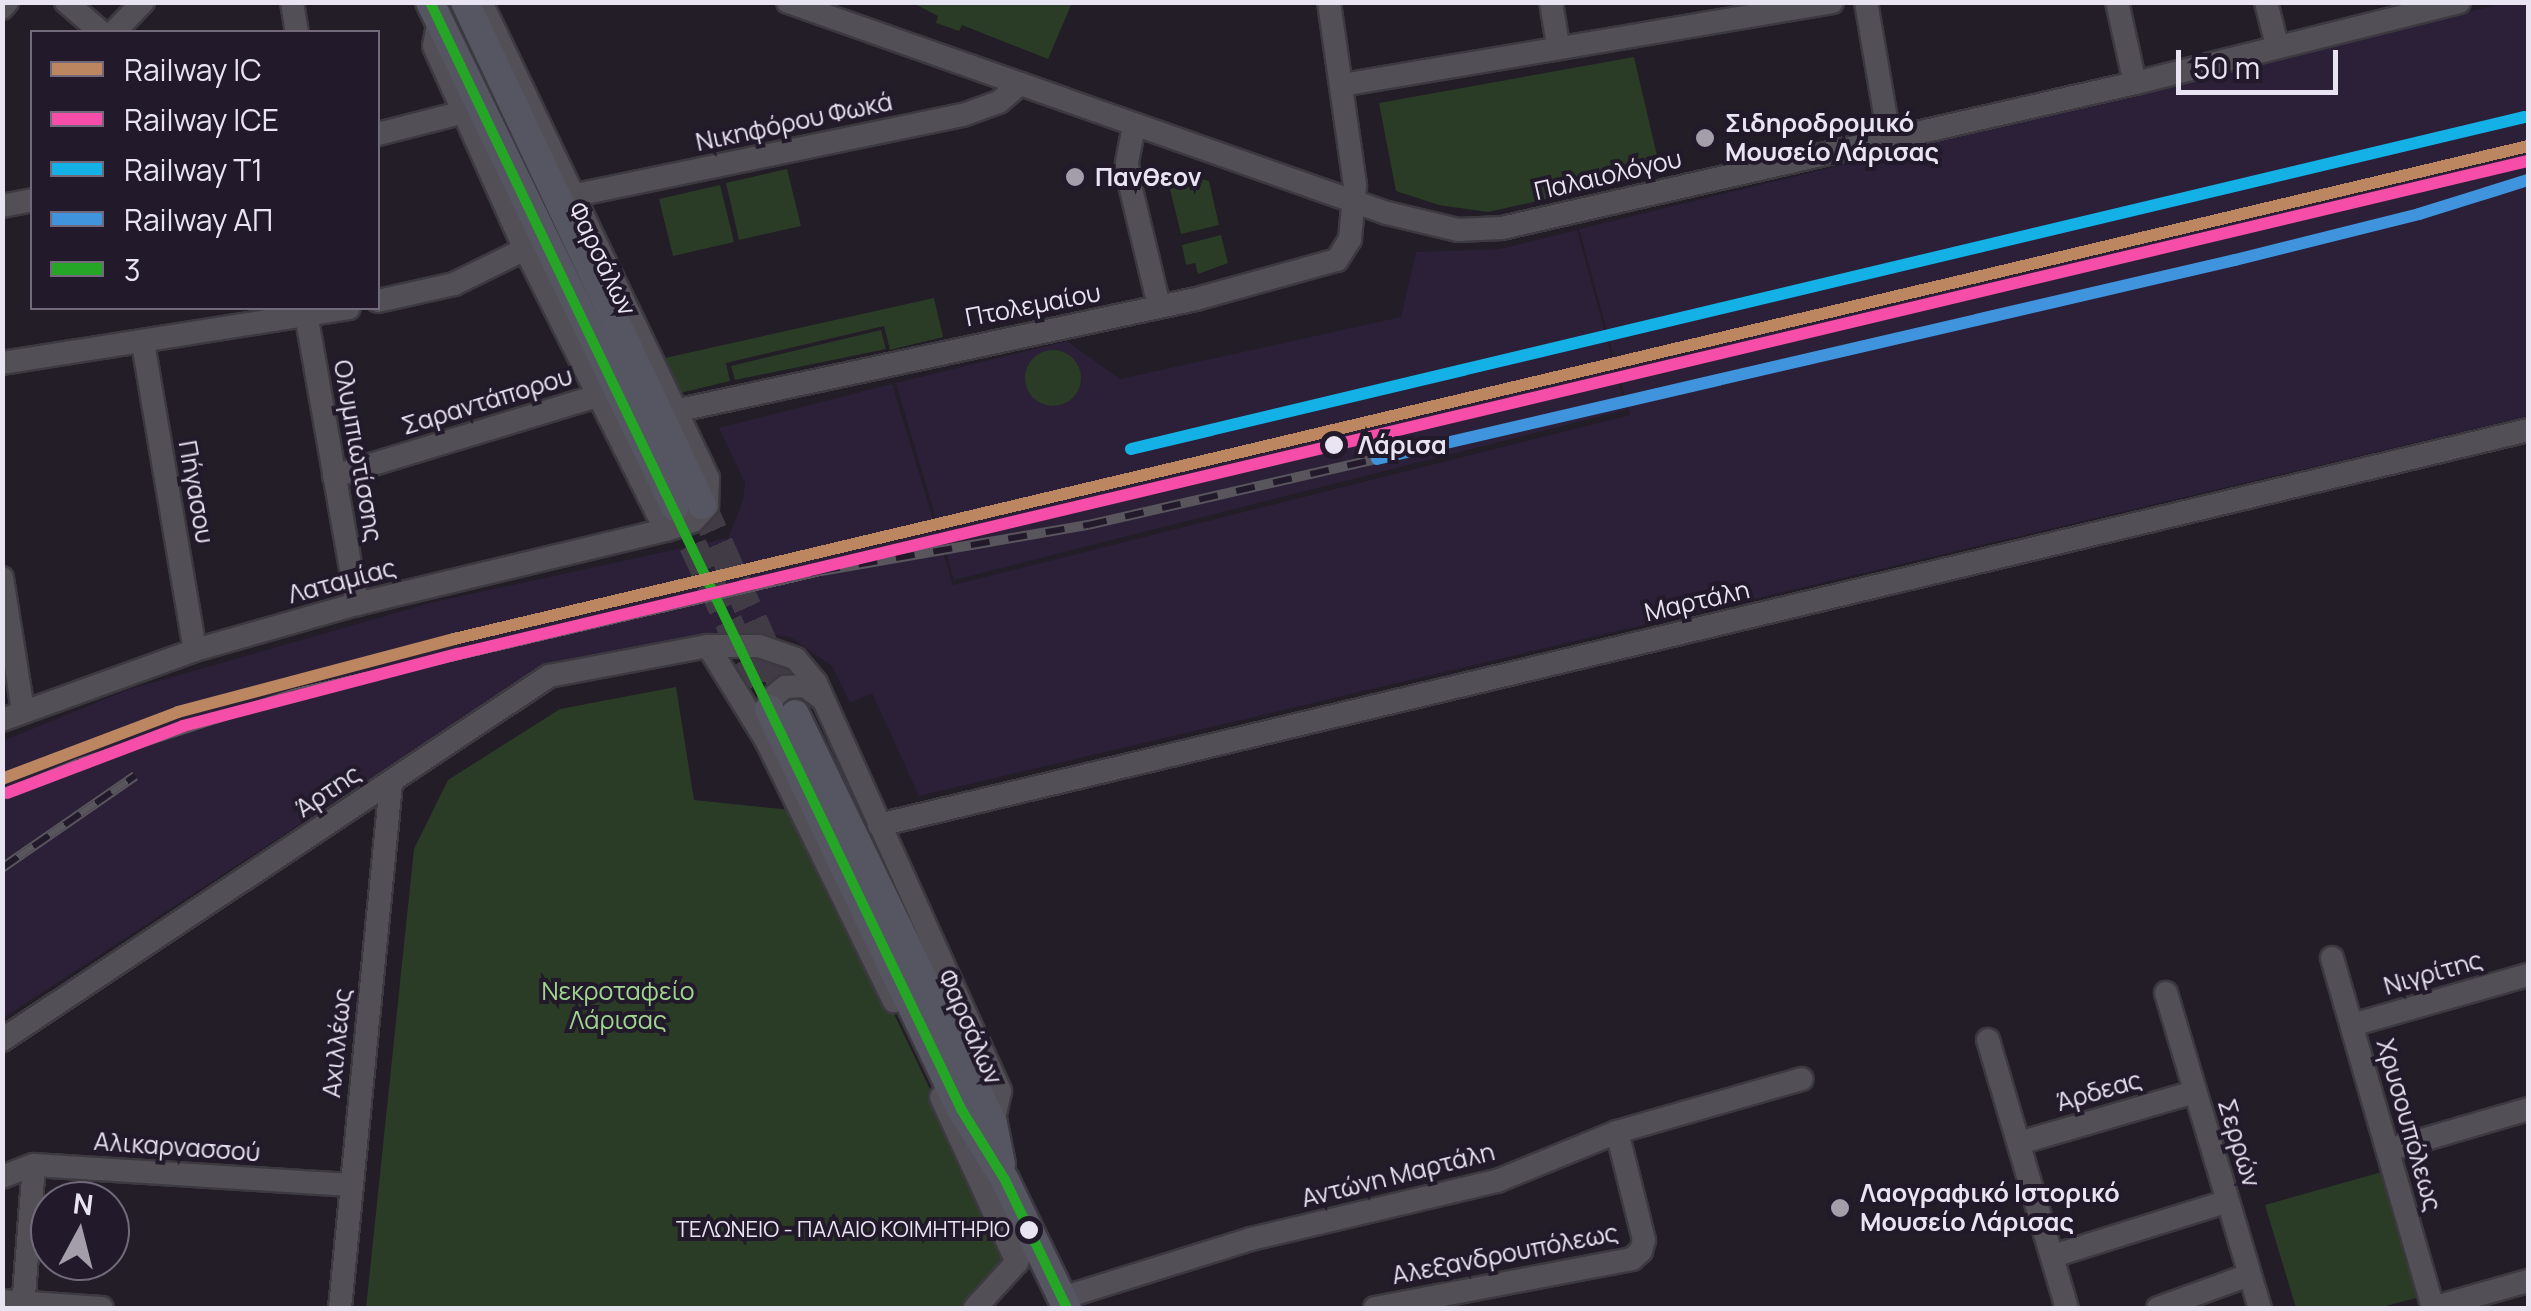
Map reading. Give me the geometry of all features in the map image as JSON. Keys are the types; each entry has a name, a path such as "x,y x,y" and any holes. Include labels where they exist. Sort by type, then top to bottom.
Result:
{"main road":[{"name":"Φαρσάλων","path":"465,2 686,514"},
{"name":"Φαρσάλων","path":"434,11 686,514"},
{"name":"Φαρσάλων","path":"782,712 982,1126"},
{"path":"982,1126 1064,1303"}],"street":[{"path":"66,2 100,30"},
{"path":"116,30 144,2"},
{"path":"292,2 297,30"},
{"name":"Φαρσάλων","path":"434,11 434,46 525,250 598,396 686,514 709,497 708,478 481,2"},
{"name":"Παλαιολόγου","path":"788,2 1134,126 1420,223 1458,230 1502,228 1889,136 2135,83 2459,2"},
{"name":"Πτολεμαίου","path":"675,410 1159,306 1333,263 1348,249 1355,200 1330,2"},
{"path":"1551,2 1558,45"},
{"path":"1342,85 1558,45 1832,2"},
{"path":"1866,2 1889,136"},
{"path":"2117,2 2135,83"},
{"path":"2266,2 2277,45"},
{"name":"Νικηφόρου Φωκά","path":"571,196 963,115 999,102 1020,84"},
{"path":"380,133 464,112"},
{"path":"1134,126 1128,176 1159,306"},
{"path":"2,206 30,200"},
{"path":"380,301 454,284 525,250"},
{"path":"2,363 143,343 306,312"},
{"name":"Ολυμπιωτίσσης","path":"306,312 357,604"},
{"name":"Πήγασου","path":"143,343 195,650"},
{"name":"Σαραντάπορου","path":"334,476 598,396"},
{"name":"Μαρτάλη","path":"879,825 2528,430"},
{"name":"Λαταμίας","path":"13,716 195,650 686,514"},
{"path":"2,578 13,716"},
{"path":"708,646 766,740 1016,1262"},
{"name":"Φαρσάλων","path":"708,646 759,646 788,654 807,668 1000,1091 982,1126"},
{"name":"Άρτης","path":"2,1040 549,676 708,646"},
{"path":"766,740 770,704 780,690 805,686 815,690 823,702"},
{"name":"Αχιλλέως","path":"340,1308 391,783"},
{"name":"Χρυσουπόλεως","path":"2332,958 2433,1308"},
{"name":"Νιγρίτης","path":"2352,1025 2528,975"},
{"name":"Σερρών","path":"2166,993 2260,1308"},
{"path":"1988,1040 2067,1308"},
{"name":"Αντώνη Μαρτάλη","path":"1064,1303 1251,1240 1497,1182 1618,1132 1802,1080"},
{"name":"Άρδεας","path":"2019,1143 2194,1092"},
{"path":"2388,1150 2528,1109"},
{"name":"Αλεξανδρουπόλεως","path":"1375,1308 1632,1259 1641,1252 1644,1240 1618,1132"},
{"path":"34,1165 16,1304 102,1308"},
{"name":"Αλικαρνασσού","path":"2,1177 34,1165 350,1185"},
{"path":"2052,1256 2228,1202"},
{"path":"975,1308 1016,1262 1029,1231"},
{"path":"2143,1308 2163,1306 2249,1275"},
{"path":"2433,1308 2477,1302 2528,1281"}],"shaded area":[{"path":"2505,3 2528,3 2528,416 919,796 872,693 850,703 832,666 790,637 738,629 538,669 3,1018 3,741 127,690 434,602 728,538 743,501 745,483 719,428 892,384 953,585 1630,415 1579,229"},
{"path":"1577,230 1626,410 954,580 896,383 1067,341 1120,379 1401,317 1416,252 1499,249"}],"green space":[{"path":"911,2 1072,3 1048,59 962,25 959,31 936,23 938,16"},
{"path":"1634,57 1661,173 1488,212 1439,205 1396,191 1379,103"},
{"path":"787,169 801,226 739,240 726,183"},
{"path":"1180,172 1209,181 1219,225 1181,234 1168,181"},
{"path":"720,185 734,242 673,256 659,199"},
{"path":"1221,235 1228,263 1198,274 1195,263 1186,265 1182,245"},
{"path":"934,298 943,337 890,350 884,326 726,363 730,381 680,393 665,358"},
{"path":"881,330 886,349 735,380 731,366"},
{"path":"1053,350 1073,358 1081,378 1073,398 1053,406 1033,398 1025,378 1033,358"},
{"name":"Νεκροταφείο Λάρισας","path":"676,687 694,800 791,810 830,880 938,1106 1005,1260 961,1308 366,1308 414,849 448,780 560,709"},
{"path":"2389,1170 2424,1296 2378,1308 2296,1308 2265,1205"}],"tunnel":[{"path":"702,505 795,714"},
{"path":"675,507 769,709"}],"railway":[{"path":"2,795 79,763 292,694 821,571 1088,525 1377,459"},
{"path":"2,868 135,776"}],"rail line":[{"name":"T1","path":"1131,449 2525,117"},
{"name":"IC","path":"2,779 178,712 454,639 2528,146"},
{"name":"ICE","path":"7,793 183,726 458,654 2528,161"},
{"name":"ΑΠ","path":"1377,459 2235,260 2419,214 2528,180"}],"transit line":[{"name":"3","path":"430,2 961,1109 1005,1180 1067,1308"}],"place":[{"name":"Σιδηροδρομικό Μουσείο Λάρισας","path":"1705,138"},
{"name":"Πανθεον","path":"1075,177"},
{"name":"Λάρισα","path":"1334,445"},
{"name":"Λαογραφικό Ιστορικό Μουσείο Λάρισας","path":"1840,1208"},
{"name":"ΤΕΛΩΝΕΙΟ - ΠΑΛΑΙΟ ΚΟΙΜΗΤΗΡΙΟ","path":"1029,1230"}]}
